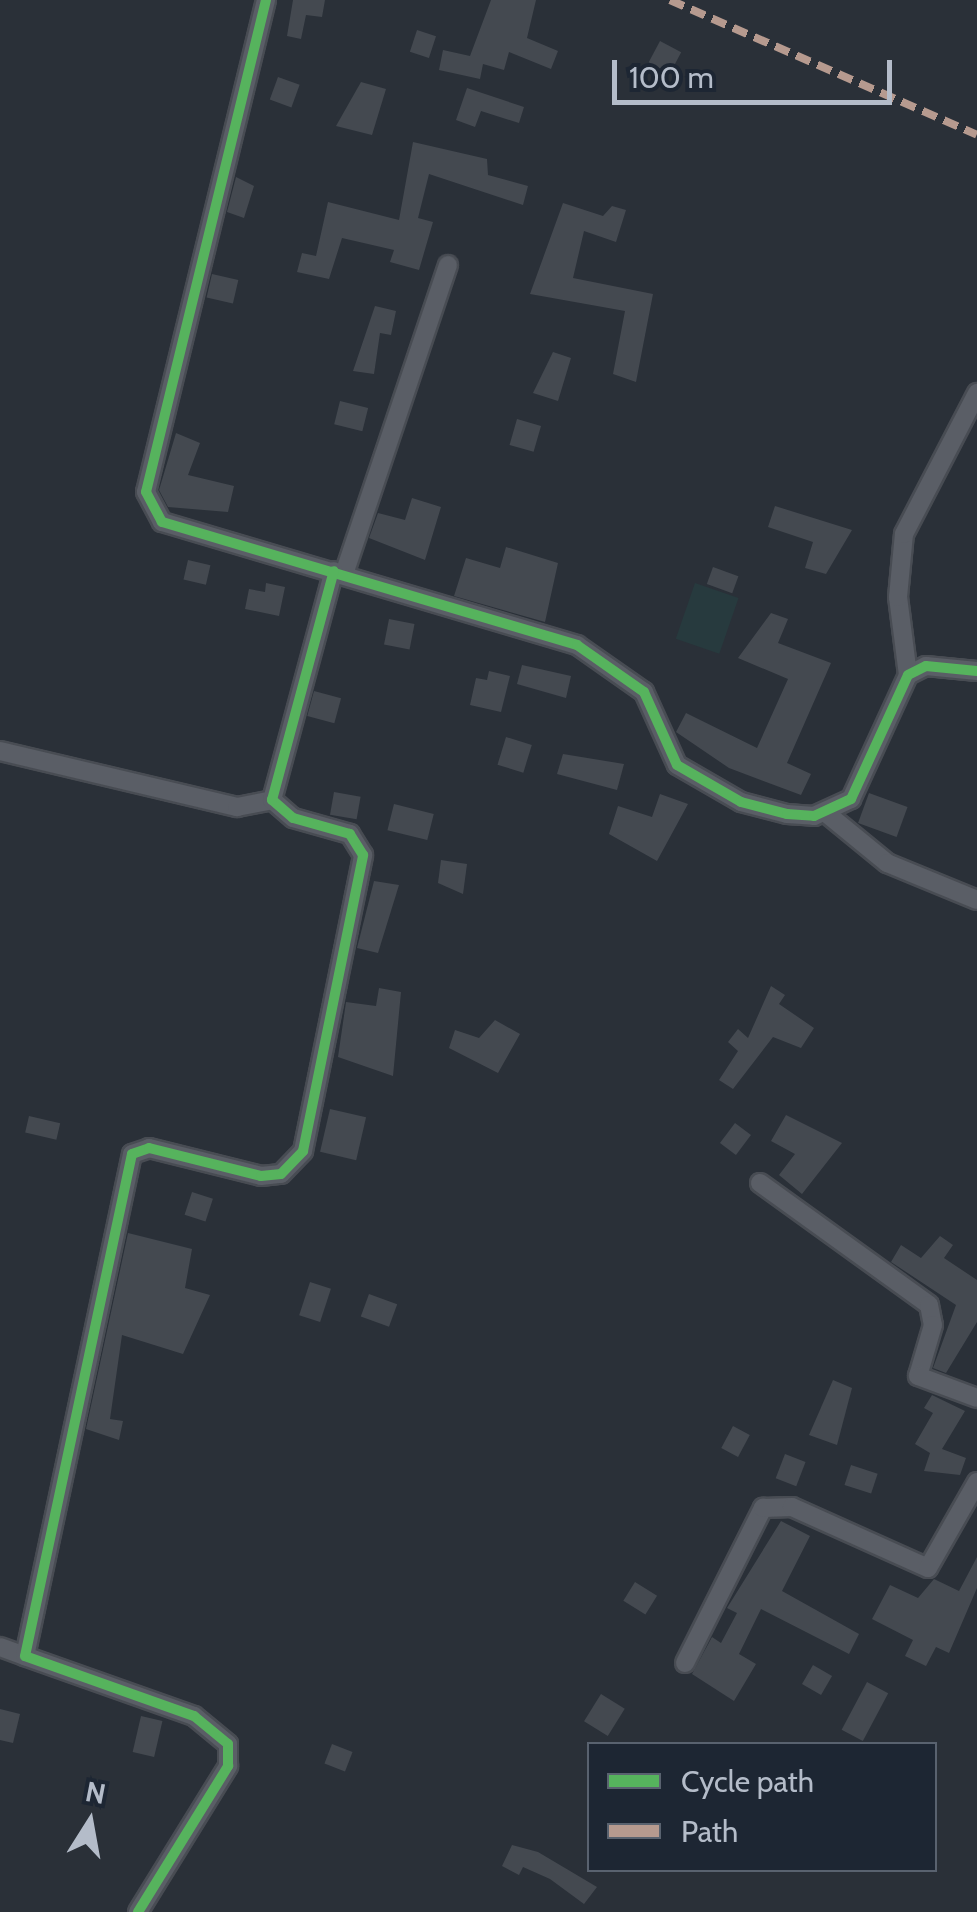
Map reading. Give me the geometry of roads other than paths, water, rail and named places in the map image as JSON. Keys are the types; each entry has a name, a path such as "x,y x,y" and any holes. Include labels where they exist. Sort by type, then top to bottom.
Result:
{"street":[{"path":"266,0 147,501 177,530 339,572 577,645 644,692 662,747 702,784 787,814 826,813 851,799 908,675 898,597 904,534 977,392"},
{"path":"272,800 339,572 448,265"},
{"path":"908,675 926,666 977,671"},
{"path":"0,751 237,807 272,800"},
{"path":"25,1656 132,1154 150,1148 261,1176 297,1164 303,1151 364,855 350,834 293,818 272,800"},
{"path":"826,813 887,862 977,900"},
{"path":"760,1184 929,1305 933,1324 918,1376 977,1398"},
{"path":"685,1663 763,1508 792,1507 928,1568 977,1482"},
{"path":"0,1647 194,1716 228,1744 228,1766 138,1912"}]}
